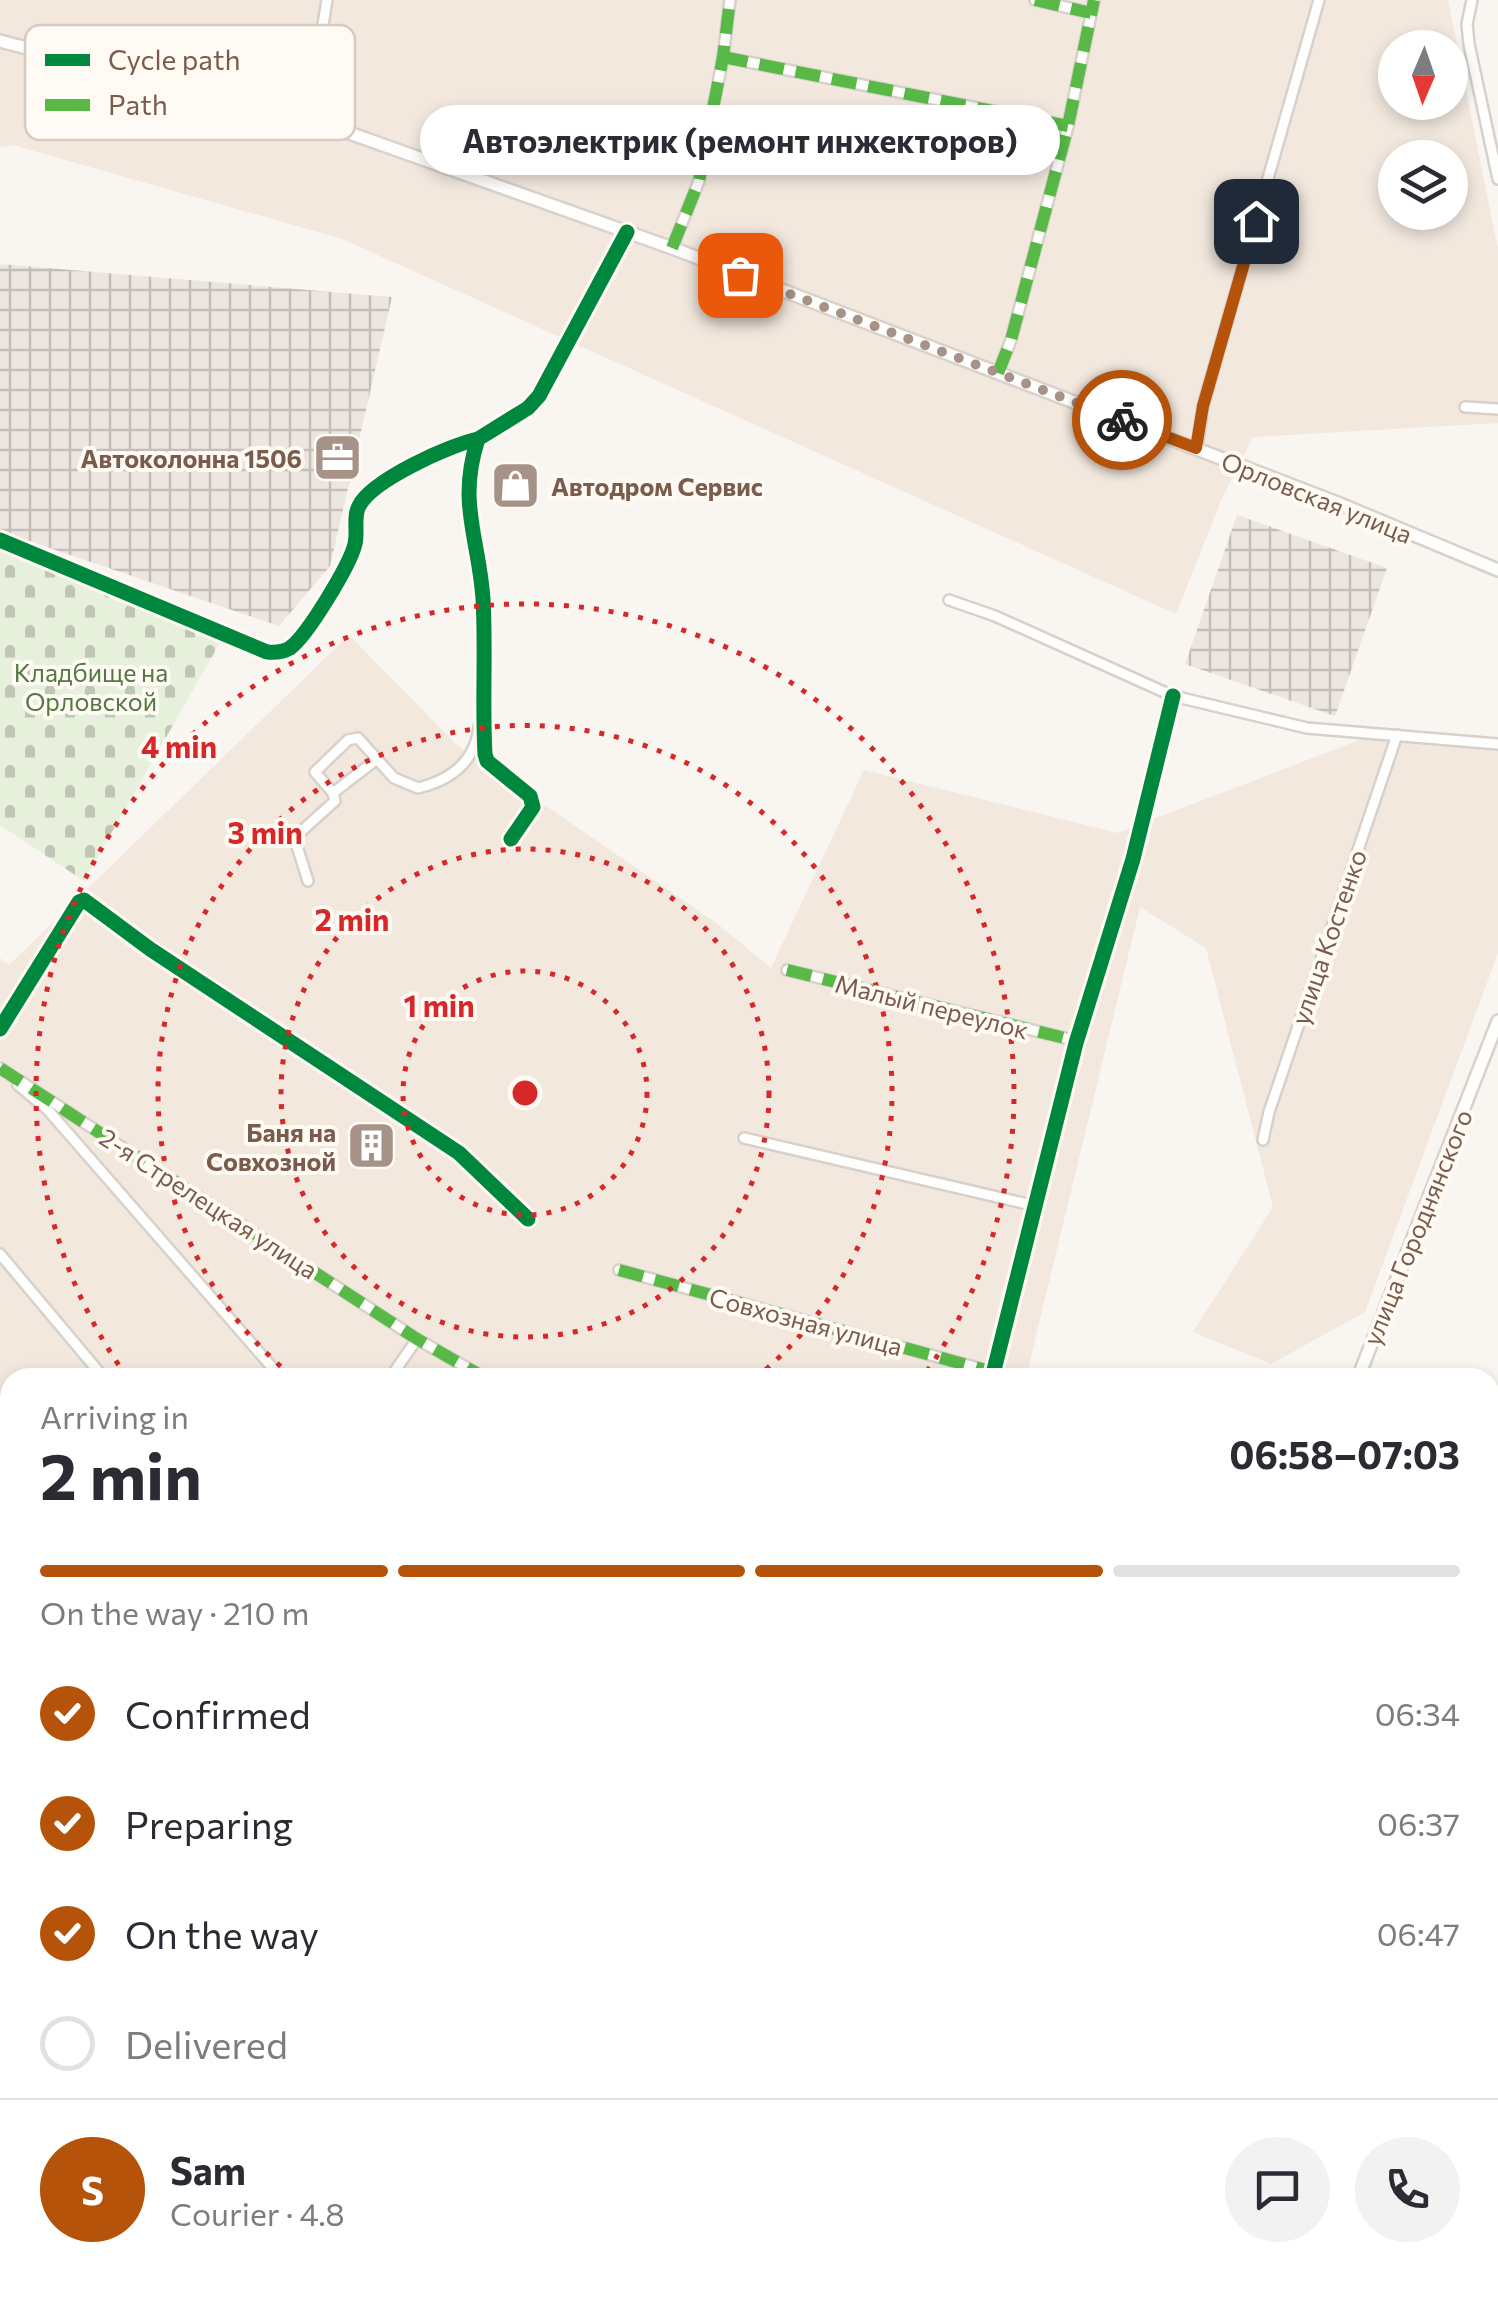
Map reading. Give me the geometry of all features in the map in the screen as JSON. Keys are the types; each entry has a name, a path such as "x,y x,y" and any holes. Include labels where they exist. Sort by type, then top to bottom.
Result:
{"main road":[{"name":"Орловская улица","path":"0,41 25,48"},
{"name":"Орловская улица","path":"355,135 672,248 1196,448 1498,570"},
{"name":"улица Городнянского","path":"1362,1368 1498,1022"}],"street":[{"path":"323,25 327,0"},
{"path":"672,248 698,181 730,0"},
{"path":"1035,0 1090,14"},
{"path":"998,373 1011,340 1068,126 1094,0"},
{"path":"1196,448 1203,406 1319,0"},
{"path":"1472,0 1467,24 1469,44 1498,179"},
{"path":"723,56 1068,126"},
{"path":"607,225 615,239 612,258"},
{"path":"0,540 276,653 294,644 343,573 354,546 356,512 362,501 439,451 478,439 528,408 540,396 626,232"},
{"path":"620,245 642,237"},
{"path":"1465,407 1498,409"},
{"path":"478,439 467,491 483,596 487,761"},
{"path":"949,600 995,616 1173,696 1307,728 1498,744"},
{"path":"994,1368 1077,1042 1133,859 1173,696"},
{"path":"334,793 315,776 316,770 348,740 360,740 394,778 410,788 418,788 442,779 470,758 484,721"},
{"name":"улица Костенко","path":"1263,1140 1269,1112 1396,735"},
{"path":"470,758 487,761 532,800 532,813 511,839"},
{"path":"308,881 296,843 300,829 332,807 334,793 378,760"},
{"path":"0,1030 78,902 84,900 150,949 459,1153 528,1218"},
{"name":"Малый переулок","path":"787,970 1077,1042"},
{"name":"2-я Стрелецкая улица","path":"0,1069 468,1368"},
{"name":"2-я Стрелецкая улица","path":"0,1069 47,1109 273,1368"},
{"path":"744,1138 1036,1206"},
{"path":"0,1254 96,1368"},
{"name":"Совхозная улица","path":"618,1270 967,1368"},
{"path":"397,1368 417,1339"}],"shaded area":[{"path":"0,0 1448,0 1454,30 1378,30 1378,120 1468,120 1468,100 1498,249 1498,423 1253,437 1222,498 1176,614 342,239 13,145 0,147"},
{"path":"0,264 392,297 330,566 279,626 0,531"},
{"path":"1237,515 1387,568 1335,716 1185,664"},
{"path":"349,635 456,744 719,925 771,968 864,770 1117,833 1365,738 1498,750 1498,953 1365,1312 1271,1364 1193,1332 1273,1207 1206,948 1140,907 1028,1368 0,1368 0,958 9,965"}],"green space":[{"name":"Кладбище на Орловской","path":"0,543 90,587 221,641 84,881 0,825"}],"marked path":[{"path":"672,248 699,181 730,0"},
{"path":"1035,0 1091,13"},
{"path":"998,373 1011,340 1068,126 1094,0"},
{"path":"723,57 1068,126"},
{"path":"787,970 1077,1041"},
{"path":"0,1068 468,1368"},
{"path":"619,1270 978,1368"}],"cycle path":[{"path":"511,839 533,807 530,796 487,761 485,754 483,599 469,502 472,462 478,439 528,408 539,396 627,232"},
{"path":"0,540 267,652 279,652 297,641 337,583 355,544 357,510 367,496 413,465 478,439"},
{"path":"995,1368 1076,1043 1133,859 1173,696"},
{"path":"0,1029 79,902 84,900 150,949 459,1153 528,1219"}],"way so far":[{"path":"740,275 1122,420"}],"place":[{"name":"Автоэлектрик (ремонт инжекторов)","path":"740,275"},
{"name":"Автоколонна 1506","path":"337,458"},
{"name":"Автодром Сервис","path":"516,486"},
{"name":"Баня на Совхозной","path":"371,1146"}],"route":[{"path":"1122,420 1196,448 1203,406 1256,221"}]}
